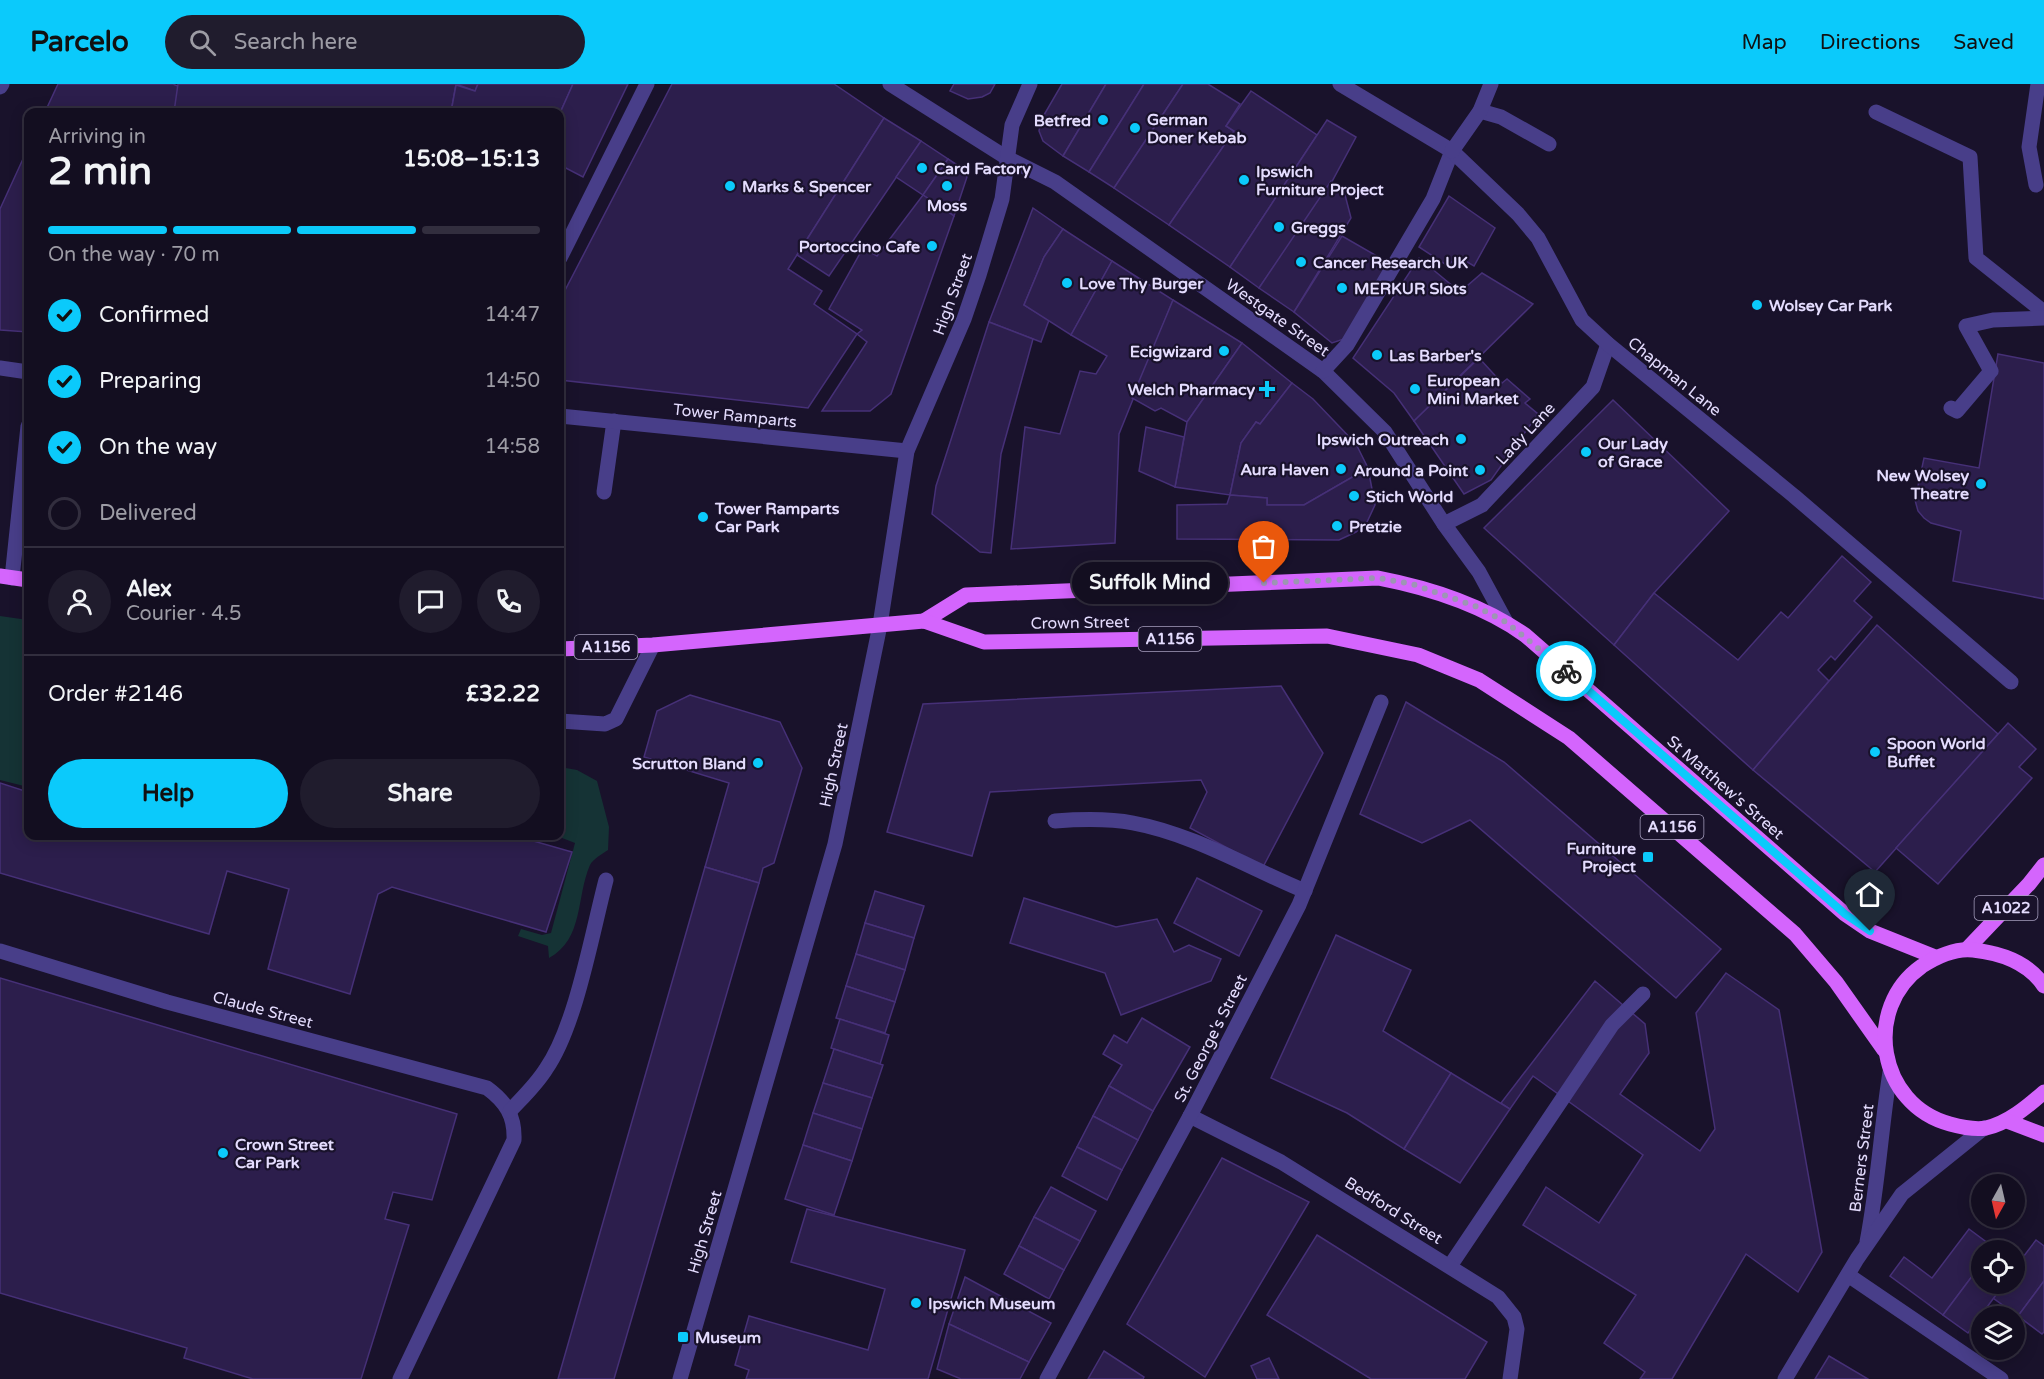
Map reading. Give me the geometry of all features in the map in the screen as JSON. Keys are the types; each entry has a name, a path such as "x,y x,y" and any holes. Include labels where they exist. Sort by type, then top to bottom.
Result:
{"main road":[{"path":"6,577 24,579"},
{"name":"Crown Street","path":"924,621 966,595 1378,578 1412,584 1475,606 1506,622"},
{"name":"Crown Street","path":"564,649 653,645 924,621 984,642 1328,636 1418,655 1479,680 1569,738 1795,934 1836,982 1884,1050"},
{"name":"St Matthew's Street","path":"1506,622 1845,914 1870,931 1935,957"},
{"name":"A1022","path":"1967,950 2044,865"},
{"path":"2044,986 2019,962 1994,952 1967,950 1935,957 1912,974 1894,995 1885,1022 1884,1050 1890,1072 1902,1092 1918,1109 1939,1121 1961,1127 1984,1128 2007,1121 2044,1092"},
{"path":"2007,1121 2044,1135"}],"street":[{"path":"564,250 647,84"},
{"name":"Westgate Street","path":"890,84 1007,158 1055,182 1323,371 1385,432 1444,525 1479,572 1506,622"},
{"name":"High Street","path":"680,1379 835,844 880,625 907,451 964,319 979,275 1002,199 1012,125 1030,84"},
{"name":"Chapman Lane","path":"1340,84 1452,151 1518,214 1538,238 1582,320 1608,344 1794,496 2011,682"},
{"path":"1323,371 1347,345 1433,199 1452,151 1480,111 1491,84"},
{"path":"2036,185 2029,147 2038,84"},
{"path":"1480,111 1501,117 1549,144"},
{"path":"1876,112 1970,157 1976,258 2044,312"},
{"path":"1951,408 1958,411 1991,371 1966,326 1994,320 2044,318"},
{"name":"Lady Lane","path":"1444,525 1482,505 1593,387 1608,344"},
{"path":"0,368 24,371"},
{"name":"Tower Ramparts","path":"564,416 907,451"},
{"path":"604,492 614,421"},
{"path":"6,577 24,453"},
{"path":"564,721 605,724 616,719 653,645"},
{"name":"St. George's Street","path":"1047,1379 1190,1116 1305,891 1382,702"},
{"path":"1055,821 1095,819 1150,826 1195,842 1305,891"},
{"path":"400,1379 514,1140 515,1122 510,1111 548,1068 562,1035 574,1002 606,880"},
{"name":"Claude Street","path":"0,951 167,1002 487,1088 499,1097 510,1111"},
{"path":"1450,1266 1612,1025 1643,994"},
{"name":"Berners Street","path":"1866,1248 1878,1185 1882,1121 1890,1072"},
{"name":"Bedford Street","path":"1190,1116 1281,1162 1498,1297 1514,1317 1517,1329 1510,1379"},
{"name":"Berners Street","path":"1785,1379 1848,1275 1902,1194 1984,1128"},
{"path":"1848,1275 2001,1379"}],"green space":[{"path":"0,616 24,619 24,786 0,780"},
{"path":"564,768 577,770 597,781 609,827 608,850 590,865 574,929 560,950 549,958 548,946 518,936 521,929 542,935 551,933 575,843 564,839"}],"building":[{"path":"58,84 173,84 180,87 175,108 47,108"},
{"path":"178,84 456,84 452,108 175,108"},
{"path":"456,84 478,84 475,91"},
{"path":"478,84 573,84 562,108 452,108 456,85 475,91"},
{"path":"573,84 628,84 583,177 564,167 562,108"},
{"name":"Marks & Spencer","path":"672,84 834,84 884,118 788,269 822,291 814,304 857,334 808,408 564,380 564,292"},
{"path":"954,84 995,84 990,93 968,99 950,91"},
{"path":"1062,84 1106,84 1063,156 1043,141 1039,131 1041,120"},
{"name":"Betfred","path":"1106,84 1144,84 1089,172 1063,156"},
{"name":"German Doner Kebab","path":"1144,84 1183,84 1114,188 1089,172"},
{"path":"1183,84 1208,84 1240,104 1226,126 1234,131 1169,225 1114,188"},
{"name":"Ipswich Furniture Project","path":"1251,91 1317,135 1230,267 1169,225 1234,131 1226,126"},
{"path":"884,118 921,141 829,276 797,255"},
{"name":"Greggs","path":"1327,120 1356,137 1329,187 1259,288 1230,267"},
{"name":"Card Factory","path":"921,141 948,159 923,195 896,177"},
{"path":"24,157 24,332 0,330 0,209"},
{"name":"Moss","path":"948,159 959,166 967,177 954,216 923,195"},
{"name":"Cancer Research UK","path":"1331,181 1344,191 1351,218 1294,312 1259,288"},
{"path":"923,195 954,216 891,394 870,411 822,411 867,342 857,334 862,330 829,309 863,248 877,256"},
{"path":"1449,196 1495,228 1474,266 1457,256 1448,266 1419,247"},
{"path":"1033,208 1063,229 1044,257 1024,305 1049,320 1041,342 989,322"},
{"name":"Love Thy Burger","path":"1063,229 1112,261 1071,335 1024,305 1044,257"},
{"name":"MERKUR Slots","path":"1342,236 1389,263 1344,339 1332,343 1294,312"},
{"path":"1419,258 1460,292 1482,273 1533,304 1414,421 1394,393 1353,358"},
{"path":"1112,261 1173,300 1119,434 1115,543 1011,549 1025,427 1060,434 1080,371 1096,374 1107,356 1071,335"},
{"path":"1173,300 1242,343 1187,422 1161,408 1155,411 1132,398"},
{"path":"989,322 1033,339 1001,454 991,553 980,552 932,514 936,486"},
{"path":"1242,343 1292,383 1260,424 1256,422 1241,443 1230,495 1175,487 1187,422"},
{"name":"New Wolsey Theatre","path":"1998,354 2044,363 2044,599 1953,581 1961,531 1931,523 1918,511 1915,500 1924,458 1979,468"},
{"path":"1479,358 1502,383 1507,379 1530,399 1525,403 1538,414 1491,480 1464,494 1414,421"},
{"path":"1292,383 1313,399 1356,444 1368,468 1304,505 1267,505 1267,498 1230,495 1241,443 1256,422 1260,424"},
{"path":"1613,400 1729,511 1654,593 1614,645 1484,528"},
{"path":"1146,427 1184,437 1175,487 1139,471"},
{"path":"1368,468 1375,505 1367,522 1356,532 1339,540 1177,539 1177,505 1227,504 1230,495 1267,498 1267,505 1304,505"},
{"path":"1842,556 1871,582 1854,601 1872,617 1835,660 1831,656 1818,670 1829,681 1753,770 1614,645 1654,593 1738,660 1781,612 1788,618"},
{"name":"Spoon World Buffet","path":"1877,625 1998,734 1875,872 1753,770"},
{"path":"1281,686 1323,753 1263,867 1190,828 1207,792 1201,780 990,792 972,856 887,832 923,704"},
{"path":"690,695 780,722 802,768 774,863 763,868 759,883 705,867 729,783 644,757 657,711"},
{"path":"1406,702 1504,762 1721,949 1676,998 1470,820 1422,843 1360,814"},
{"path":"2008,723 2036,749 2019,767 2032,778 1938,884 1896,848"},
{"path":"0,783 24,791 24,840 530,840 572,852 546,932 392,887 378,894 350,994 268,969 289,889 227,871 209,934 0,873"},
{"path":"705,867 759,883 614,1379 558,1379"},
{"path":"1197,878 1262,911 1239,956 1174,923"},
{"path":"875,891 924,906 914,938 865,923"},
{"path":"1024,898 1116,927 1157,919 1174,952 1189,945 1221,959 1211,981 1121,1015 1105,973 1010,943"},
{"path":"865,923 914,938 905,970 856,954"},
{"path":"1336,935 1411,970 1383,1031 1451,1073 1404,1149 1347,1113 1271,1078"},
{"path":"856,954 905,970 895,1002 846,986"},
{"path":"1726,973 1779,1010 1822,1252 1798,1292 1746,1254 1672,1379 1640,1379 1645,1372 1604,1343 1636,1295 1523,1225 1546,1187 1599,1223 1643,1155 1533,1076 1510,1109 1501,1103 1595,981 1645,1024 1649,1053 1620,1094 1700,1151 1715,1129 1696,1013"},
{"name":"Crown Street Car Park","path":"0,978 457,1114 432,1200 393,1192 385,1219 409,1225 361,1379 253,1379 184,1358 187,1348 0,1293"},
{"path":"846,986 895,1002 885,1033 836,1018"},
{"path":"1142,1018 1190,1047 1153,1111 1109,1086 1122,1065 1103,1054 1114,1035 1127,1043"},
{"path":"840,1019 889,1035 880,1064 831,1048"},
{"path":"834,1049 883,1065 872,1098 823,1083"},
{"path":"1451,1073 1510,1109 1460,1183 1404,1149"},
{"path":"823,1083 872,1098 862,1129 813,1113"},
{"path":"1109,1086 1153,1111 1138,1140 1093,1116"},
{"path":"813,1113 862,1129 852,1161 803,1145"},
{"path":"1093,1116 1138,1140 1122,1170 1077,1147"},
{"path":"803,1145 852,1161 834,1215 785,1199"},
{"path":"1077,1147 1122,1170 1107,1200 1062,1176"},
{"path":"1222,1158 1309,1202 1205,1377 1127,1324"},
{"path":"1051,1187 1096,1211 1080,1241 1034,1217"},
{"name":"Ipswich Museum","path":"807,1209 965,1250 928,1379 746,1379 749,1370 735,1365 749,1316 868,1350 885,1289 791,1262"},
{"path":"1034,1217 1080,1241 1064,1270 1019,1246"},
{"path":"1969,1229 1984,1240 1971,1240 1971,1278 1943,1315 1890,1276 1904,1257 1932,1278"},
{"path":"1317,1235 1487,1342 1465,1379 1371,1379 1267,1315"},
{"path":"2036,1240 2044,1246 2044,1281 2025,1307 2004,1306 1993,1298 1996,1294 2025,1294 2025,1254"},
{"path":"1019,1246 1064,1270 1049,1299 1004,1274"},
{"path":"965,1277 1051,1323 1029,1362 949,1324"},
{"path":"1971,1278 1971,1294 1997,1294 1988,1306 1971,1306 1971,1329 1968,1333 1943,1315"},
{"path":"2044,1281 2044,1332 2042,1334 2025,1321 2025,1307"},
{"path":"949,1324 1029,1362 1020,1379 961,1379 937,1369"},
{"path":"1104,1351 1144,1377 1143,1379 1088,1379"},
{"path":"1829,1356 1868,1379 1815,1379"},
{"path":"1269,1358 1279,1379 1257,1379 1251,1366"}],"way so far":[{"path":"1264,583 1378,578 1412,584 1475,606 1506,622 1525,635 1566,671"}],"place":[{"name":"Betfred","path":"1103,120"},
{"name":"German Doner Kebab","path":"1135,128"},
{"name":"Card Factory","path":"922,168"},
{"name":"Ipswich Furniture Project","path":"1244,180"},
{"name":"Marks & Spencer","path":"730,186"},
{"name":"Moss","path":"947,186"},
{"name":"Greggs","path":"1279,227"},
{"name":"Portoccino Cafe","path":"932,246"},
{"name":"Cancer Research UK","path":"1301,262"},
{"name":"Love Thy Burger","path":"1067,283"},
{"name":"MERKUR Slots","path":"1342,288"},
{"name":"Wolsey Car Park","path":"1757,305"},
{"name":"Ecigwizard","path":"1224,351"},
{"name":"Las Barber's","path":"1377,355"},
{"name":"Welch Pharmacy","path":"1267,389"},
{"name":"European Mini Market","path":"1415,389"},
{"name":"Ipswich Outreach","path":"1461,439"},
{"name":"Our Lady of Grace","path":"1586,452"},
{"name":"Aura Haven","path":"1341,469"},
{"name":"Around a Point","path":"1480,470"},
{"name":"New Wolsey Theatre","path":"1981,484"},
{"name":"Stich World","path":"1354,496"},
{"name":"Tower Ramparts Car Park","path":"703,517"},
{"name":"Pretzie","path":"1337,526"},
{"name":"Suffolk Mind","path":"1264,583"},
{"name":"Spoon World Buffet","path":"1875,752"},
{"name":"Scrutton Bland","path":"758,763"},
{"name":"Furniture Project","path":"1648,857"},
{"name":"Crown Street Car Park","path":"223,1153"},
{"name":"Ipswich Museum","path":"916,1303"},
{"name":"Museum","path":"683,1337"}],"route":[{"path":"1566,671 1845,914 1870,931"}]}
